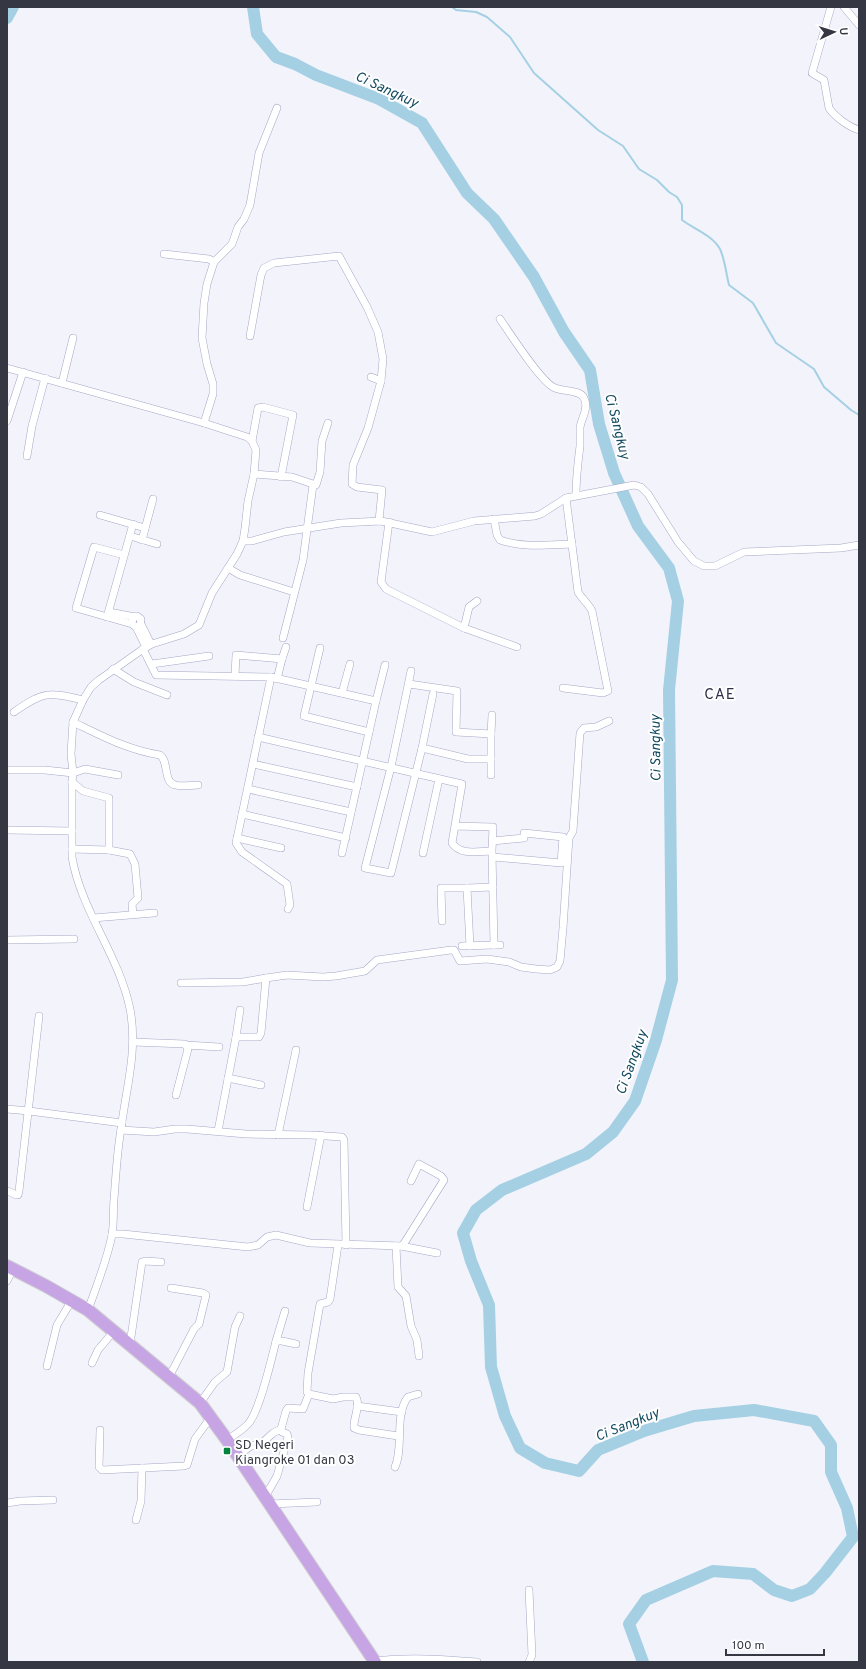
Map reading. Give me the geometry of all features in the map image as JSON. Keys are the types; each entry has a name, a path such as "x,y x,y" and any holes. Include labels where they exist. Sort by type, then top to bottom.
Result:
{"main road":[{"path":"10,1268 72,1300 88,1310 200,1403 227,1440 375,1662"}],"street":[{"path":"832,7 812,73 824,80 829,108 832,112 852,127 859,130"},
{"path":"844,7 859,25"},
{"path":"204,422 213,394 213,384 204,350 202,323 208,284 214,262 232,244 238,227 246,214 250,203 259,153 277,108"},
{"path":"164,254 209,259 214,262"},
{"path":"250,336 261,275 264,268 274,263 339,256 367,307 378,332 383,359 381,380 368,428 353,469 352,484 354,487 382,490 379,521"},
{"path":"500,320 541,376 550,385 554,388 584,396 586,403 580,427 576,495"},
{"path":"62,383 73,338"},
{"path":"7,368 204,422 247,437 252,441 256,450 254,474 243,541 237,554 212,593 199,625 184,634 147,647 113,669 91,687 73,722 71,754 73,773 72,849 74,869 77,881 93,918 120,975 130,1009 133,1042 131,1070 121,1127 116,1168 112,1234 88,1310"},
{"path":"7,421 23,372"},
{"path":"371,377 381,380"},
{"path":"27,456 32,426 45,378"},
{"path":"252,441 258,408 263,407 293,415 281,477"},
{"path":"283,638 303,560 313,485 316,485 320,472 321,444 328,423"},
{"path":"254,474 267,474 297,478 313,485"},
{"path":"243,541 252,541 284,532 341,523 379,521 432,532 474,521 535,516 541,514 566,498 634,485 642,487 678,542 694,561 704,566 715,566 744,552 841,548 859,545"},
{"path":"563,688 603,693 608,691 592,611 588,603 582,599 578,592 566,498"},
{"path":"142,540 153,499"},
{"path":"100,515 145,528"},
{"path":"494,519 497,535 500,540 506,542 523,545 572,544"},
{"path":"389,522 381,582 383,586 400,597 464,628 517,647"},
{"path":"108,615 133,524"},
{"path":"130,536 157,544"},
{"path":"124,555 94,547 76,608 108,615 137,625 147,647 156,675 274,678 376,701"},
{"path":"228,568 240,576 294,592"},
{"path":"464,628 469,607 477,601"},
{"path":"108,615 135,617 141,619 137,625"},
{"path":"286,647 274,678 258,737 236,843 242,852 282,878 287,884 290,905 288,909"},
{"path":"320,648 304,716 369,732"},
{"path":"235,676 236,655 282,659"},
{"path":"152,664 209,656"},
{"path":"342,693 350,664"},
{"path":"342,853 385,665"},
{"path":"113,669 134,682 167,695"},
{"path":"411,671 391,767 365,868 391,873 422,748 433,694"},
{"path":"409,684 457,691 456,732 491,734"},
{"path":"14,712 30,701 50,694 83,700"},
{"path":"491,775 492,715"},
{"path":"180,983 243,982 287,975 323,977 365,971 377,960 451,950 454,950 460,961 487,959 509,962 521,967 536,969 550,970 557,967 560,961 569,838 573,832 580,733 584,728 596,727 609,721"},
{"path":"73,722 121,745 160,755 164,760 170,781 174,785 198,785"},
{"path":"258,737 462,784 452,843 456,849 462,852 492,854 561,863 563,837 524,833 524,838 518,840 493,841"},
{"path":"422,748 468,759 491,759"},
{"path":"253,764 357,787"},
{"path":"7,770 45,770 73,773 85,770 118,775"},
{"path":"423,853 439,779"},
{"path":"72,782 83,791 109,798 110,850"},
{"path":"248,788 351,812"},
{"path":"242,814 346,838"},
{"path":"455,826 493,827 493,887 497,945 466,946 467,888"},
{"path":"7,830 72,831"},
{"path":"237,838 281,848"},
{"path":"72,849 110,850 130,854 134,860 138,898 132,904 133,914"},
{"path":"442,921 441,888 493,887"},
{"path":"93,918 154,913"},
{"path":"7,940 74,939"},
{"path":"236,1037 254,1038 258,1037 261,1033 266,978"},
{"path":"218,1131 240,1010"},
{"path":"7,1192 8,1191 16,1196 18,1195 19,1191 39,1016"},
{"path":"133,1042 219,1047"},
{"path":"176,1095 188,1049 186,1045"},
{"path":"278,1135 296,1050"},
{"path":"228,1078 261,1086"},
{"path":"7,1109 29,1111 154,1132 175,1129 278,1135 339,1136 344,1140 346,1245"},
{"path":"307,1207 321,1135"},
{"path":"398,1246 403,1245 444,1180 441,1176 420,1164 411,1181"},
{"path":"112,1234 248,1247 258,1245 267,1237 276,1235 310,1243 398,1246 437,1253"},
{"path":"338,1245 330,1299 328,1302 321,1304 319,1311 318,1326 306,1390 309,1394 333,1399 356,1397 358,1400 354,1428 398,1436"},
{"path":"398,1246 398,1287 406,1296 411,1326 418,1340 420,1356"},
{"path":"130,1344 142,1262 145,1260 161,1262"},
{"path":"7,1281 10,1268"},
{"path":"169,1377 194,1329 199,1324 206,1295 203,1293 171,1288"},
{"path":"47,1366 57,1325 72,1300"},
{"path":"227,1440 245,1426 252,1418 262,1391 285,1311"},
{"path":"200,1403 215,1382 227,1372 235,1327 240,1316"},
{"path":"92,1363 98,1350 114,1331"},
{"path":"276,1341 296,1344"},
{"path":"237,1456 251,1446 262,1442 271,1434 281,1429 287,1409 303,1409 309,1394"},
{"path":"395,1467 398,1457 398,1436 402,1412 408,1397 418,1394"},
{"path":"357,1406 402,1412"},
{"path":"100,1430 100,1469 182,1467 187,1465 189,1462 195,1439 211,1417"},
{"path":"281,1429 282,1432 287,1434 288,1437 277,1476 267,1501 317,1502"},
{"path":"136,1520 141,1501 142,1468"},
{"path":"7,1503 53,1500"},
{"path":"529,1590 532,1655 529,1662"},
{"path":"375,1662 400,1658 428,1658 477,1662"}],"waterway":[{"name":"Ci Sangkuy","path":"7,18 13,7"},
{"name":"Ci Sangkuy","path":"253,7 257,34 276,57 295,64 316,75 379,99 422,123 467,193 494,219 534,277 564,332 590,370 599,424 614,473 638,526 669,568 678,601 669,690 672,980 656,1040 635,1101 613,1132 586,1154 502,1190 476,1210 463,1233 471,1261 489,1305 491,1367 505,1416 520,1448 545,1463 579,1471 598,1450 644,1431 694,1416 754,1410 814,1421 831,1445 831,1472 847,1508 853,1537 825,1573 810,1589 792,1596 774,1590 753,1574 713,1571 646,1600 629,1624 643,1662"},
{"path":"452,7 456,10 476,12 487,17 510,37 534,73 598,130 623,146 639,169 657,180 669,192 677,197 682,205 682,220 708,236 717,244 723,258 729,285 753,303 776,343 814,369 824,387 859,415"}],"place":[{"name":"SD Negeri Kiangroke 01 dan 03","path":"227,1451"}],"district":[{"name":"CAE","path":"720,694"}]}
